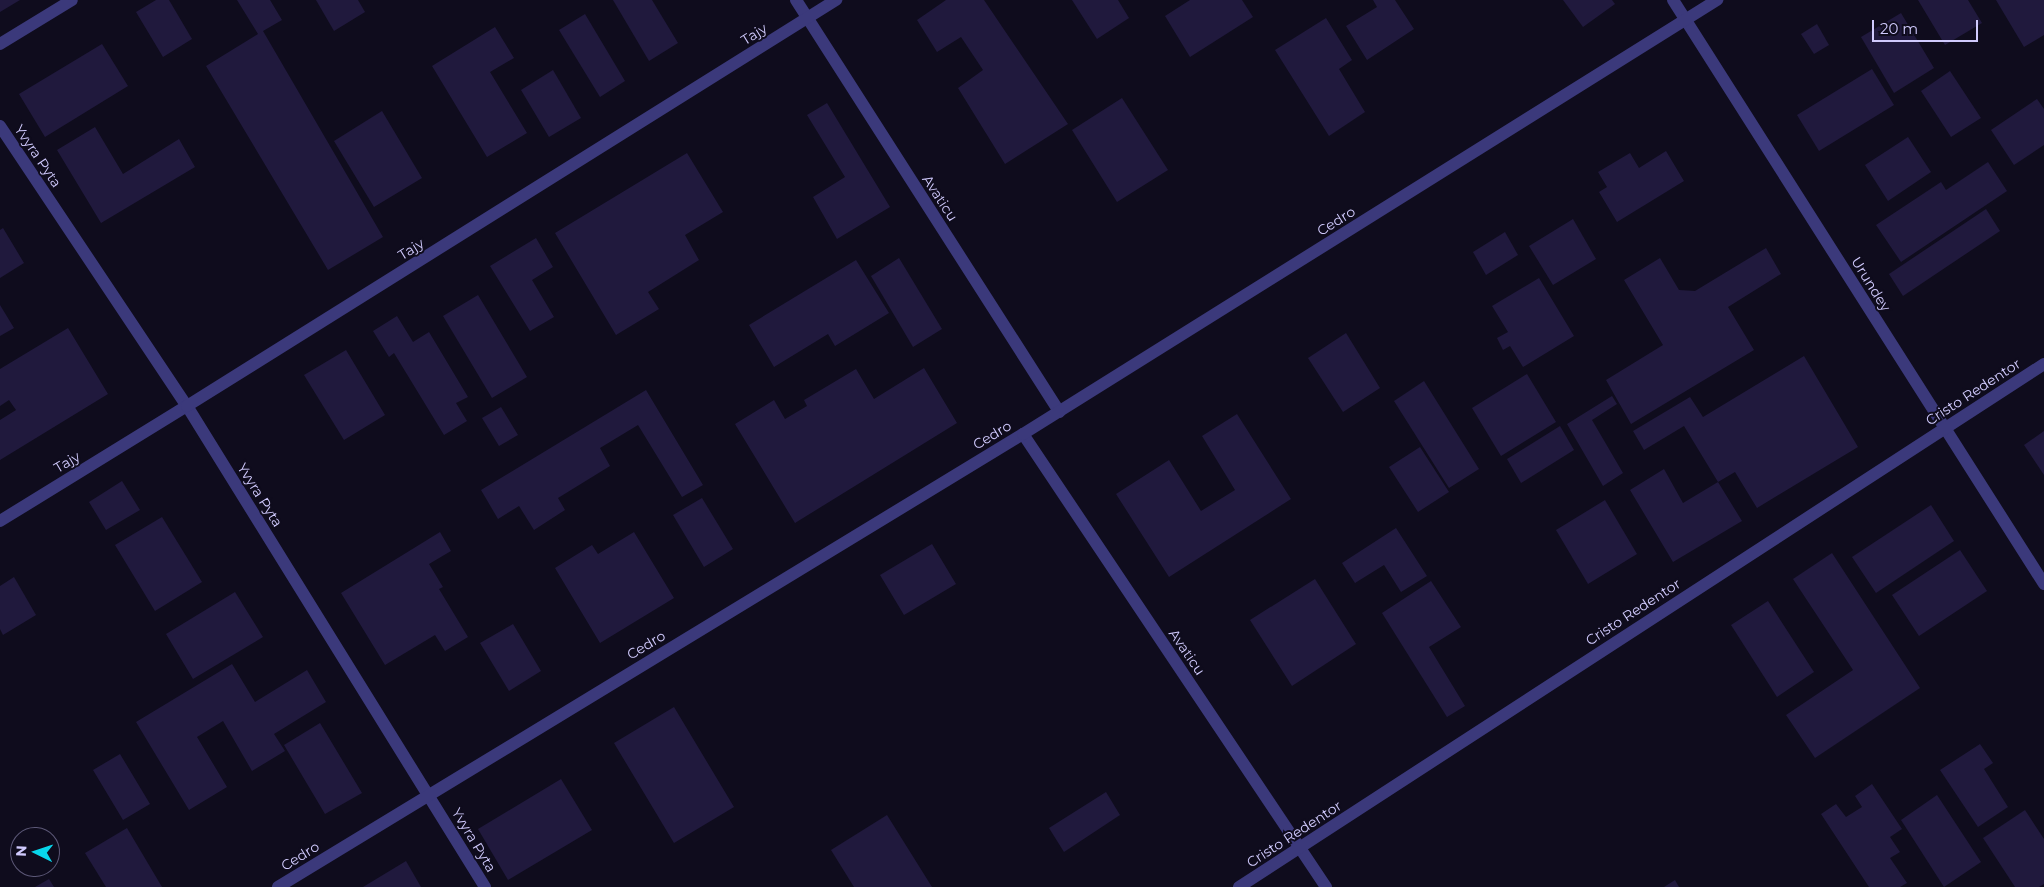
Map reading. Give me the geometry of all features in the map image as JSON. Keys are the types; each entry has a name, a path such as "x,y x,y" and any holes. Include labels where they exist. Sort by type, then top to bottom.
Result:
{"street":[{"path":"0,44 72,0"},
{"name":"Avaticu","path":"796,0 1059,412"},
{"name":"Tajy","path":"0,521 836,0"},
{"name":"Urundey","path":"1673,0 2044,584"},
{"name":"Cedro","path":"278,887 1059,412 1716,0"},
{"name":"Yvyra Pyta","path":"0,126 187,406 429,794 484,887"},
{"name":"Cristo Redentor","path":"1240,887 1944,427 2044,364"},
{"name":"Avaticu","path":"1023,434 1326,887"}],"building":[{"path":"0,0 20,0 0,12"},
{"path":"156,0 169,0 192,39 163,57 136,12"},
{"path":"237,0 270,0 282,20 263,31 383,237 328,270 206,66 258,34"},
{"path":"316,0 358,0 365,12 334,31"},
{"path":"613,0 652,0 678,43 649,61"},
{"path":"946,0 984,0 1068,124 1005,164 958,88 983,70 961,37 937,52 917,20"},
{"path":"1072,0 1118,0 1129,18 1097,39"},
{"path":"1190,0 1242,0 1253,17 1190,57 1165,16"},
{"path":"1373,0 1395,0 1414,29 1367,60 1346,26 1377,7"},
{"path":"1563,0 1612,0 1615,4 1583,27"},
{"path":"1918,0 1968,0 1982,23 1945,45"},
{"path":"1996,0 2044,0 2044,35 2024,47"},
{"path":"1901,13 1934,68 1894,93 1861,37"},
{"path":"585,14 625,81 600,97 559,30"},
{"path":"1326,18 1352,60 1339,69 1365,112 1329,136 1275,50"},
{"path":"1817,24 1829,45 1814,54 1801,34"},
{"path":"495,27 514,58 490,72 527,133 487,157 432,66"},
{"path":"102,44 128,86 45,137 19,94"},
{"path":"1872,69 1894,105 1819,151 1797,115"},
{"path":"553,70 581,118 549,137 521,90"},
{"path":"1950,71 1981,118 1951,137 1921,91"},
{"path":"1122,98 1168,170 1117,202 1072,130"},
{"path":"2037,99 2044,109 2044,145 2014,165 1991,130"},
{"path":"827,103 890,207 837,239 813,197 845,177 807,115"},
{"path":"382,111 422,178 374,207 334,141"},
{"path":"95,127 123,174 179,139 195,167 101,223 57,150"},
{"path":"1908,137 1931,172 1888,201 1865,165"},
{"path":"1666,151 1684,181 1617,222 1599,192 1607,187 1598,172 1630,153 1639,168"},
{"path":"687,153 723,212 685,235 699,260 648,292 659,309 616,335 555,233"},
{"path":"1988,162 2007,191 1901,262 1876,225 1941,182 1946,190"},
{"path":"1986,209 2000,231 1903,296 1889,274"},
{"path":"1573,219 1596,259 1553,285 1529,246"},
{"path":"3,228 24,263 0,278 0,230"},
{"path":"1505,232 1518,255 1486,275 1473,252"},
{"path":"536,238 553,267 532,280 554,317 530,331 490,266"},
{"path":"1766,248 1781,274 1728,307 1754,350 1631,424 1606,380 1663,345 1624,280 1660,258 1679,290 1695,291"},
{"path":"899,258 942,329 913,347 871,276"},
{"path":"856,260 889,313 835,346 828,334 774,367 749,325"},
{"path":"1539,278 1574,336 1523,367 1510,346 1503,350 1497,338 1508,332 1492,306"},
{"path":"478,295 527,377 492,398 443,316"},
{"path":"0,305 14,328 0,336"},
{"path":"397,316 413,342 429,332 468,397 456,403 467,421 444,435 394,353 389,357 373,331"},
{"path":"68,328 108,394 0,460 0,420 16,410 9,400 0,406 0,369"},
{"path":"1346,333 1380,388 1343,412 1308,358"},
{"path":"346,350 385,415 344,440 304,375"},
{"path":"1804,356 1858,447 1757,508 1735,472 1718,482 1684,426 1644,450 1633,431 1690,397 1703,417"},
{"path":"924,368 957,423 795,523 735,424 774,400 785,419 807,406 804,400 856,369 874,399"},
{"path":"1527,374 1556,422 1501,456 1472,408"},
{"path":"1424,381 1479,469 1449,488 1394,401"},
{"path":"646,390 703,485 682,497 638,425 600,448 610,466 558,498 565,510 534,530 519,506 498,519 481,490"},
{"path":"1612,396 1617,404 1592,420 1623,473 1603,486 1567,424"},
{"path":"501,407 518,435 499,446 482,418"},
{"path":"1237,414 1291,499 1169,577 1116,494 1169,460 1201,511 1235,490 1202,436"},
{"path":"1560,426 1574,450 1521,483 1507,459"},
{"path":"2044,431 2044,475 2024,445"},
{"path":"1420,447 1449,492 1418,512 1389,467"},
{"path":"1664,469 1683,503 1718,482 1742,521 1673,562 1630,490"},
{"path":"122,481 140,510 106,530 89,502"},
{"path":"702,498 733,549 704,567 673,515"},
{"path":"1605,500 1637,554 1588,584 1556,530"},
{"path":"1931,505 1954,541 1876,593 1852,557"},
{"path":"162,517 202,582 155,611 115,545"},
{"path":"1396,528 1427,576 1401,592 1384,565 1355,583 1342,563"},
{"path":"440,532 451,551 429,564 443,587 439,589 468,637 445,651 435,635 385,665 341,593"},
{"path":"634,532 674,598 600,643 555,568 592,545 598,554"},
{"path":"932,544 956,584 904,615 880,575"},
{"path":"1960,550 1987,591 1919,636 1892,595"},
{"path":"1832,553 1920,688 1815,758 1786,715 1853,670 1793,579"},
{"path":"14,577 36,615 3,635 0,629 0,586"},
{"path":"1315,579 1356,644 1292,686 1250,620"},
{"path":"1431,581 1461,627 1429,647 1465,706 1447,717 1382,613"},
{"path":"235,592 263,637 193,679 166,634"},
{"path":"1768,601 1814,672 1777,697 1731,625"},
{"path":"513,624 541,671 509,691 480,643"},
{"path":"232,664 255,702 307,670 326,702 274,734 285,751 252,771 223,721 197,737 227,787 189,810 136,722"},
{"path":"674,707 734,807 674,843 614,743"},
{"path":"320,723 362,793 325,814 284,745"},
{"path":"1980,744 1993,763 1984,769 2008,807 1978,827 1940,770"},
{"path":"120,754 150,804 123,820 93,770"},
{"path":"561,779 592,830 508,880 478,829"},
{"path":"1872,784 1902,829 1890,837 1900,852 1890,858 1907,883 1900,887 1869,887 1821,814 1836,804 1846,817 1862,807 1855,796"},
{"path":"1106,792 1120,815 1064,852 1049,828"},
{"path":"1937,795 1981,862 1944,887 1901,820"},
{"path":"2025,810 2044,839 2044,884 2039,887 2015,887 1983,838"},
{"path":"887,815 932,887 854,887 831,850"},
{"path":"127,828 162,887 106,887 85,853"},
{"path":"406,861 421,887 363,887"},
{"path":"49,879 54,887 35,887"},
{"path":"1675,880 1679,887 1664,887"}]}
